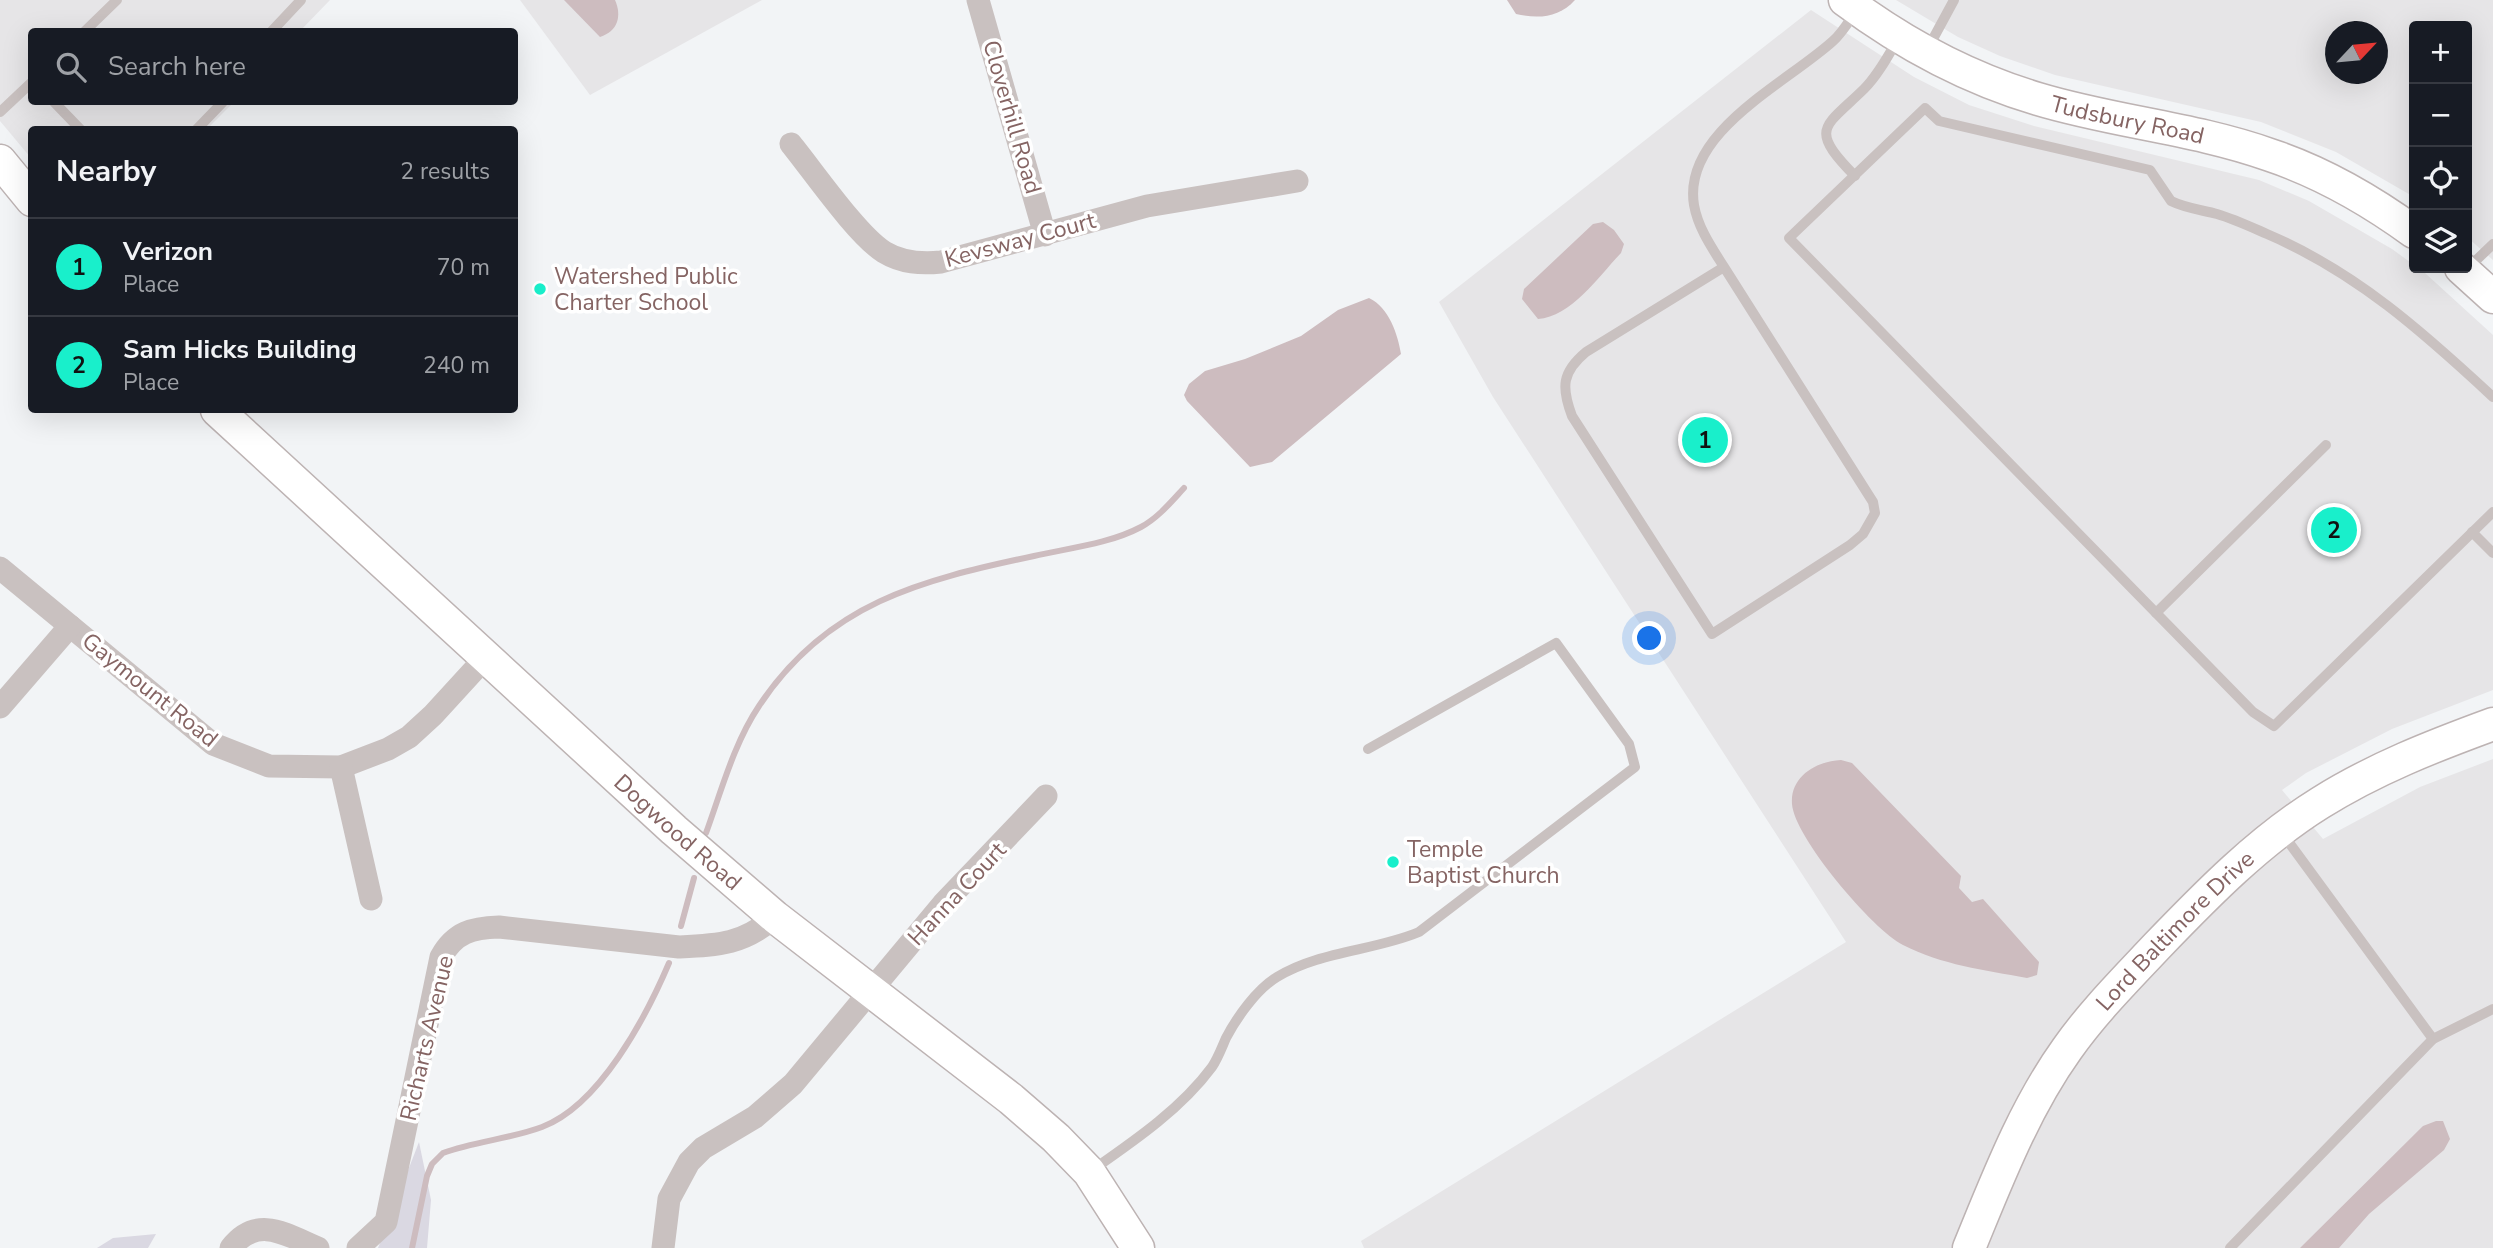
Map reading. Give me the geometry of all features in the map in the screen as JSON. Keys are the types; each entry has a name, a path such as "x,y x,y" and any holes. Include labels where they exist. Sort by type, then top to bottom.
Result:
{"main road":[{"name":"Tudsbury Road","path":"1851,4 1912,45 1958,70 2039,99 2207,137 2270,155 2369,202 2409,229"},
{"path":"0,162 28,195"},
{"path":"2467,273 2493,297"},
{"name":"Dogwood Road","path":"220,413 674,830 775,917 870,993 1012,1099 1056,1138 1089,1172 1138,1248"},
{"name":"Lord Baltimore Drive","path":"1969,1248 2010,1149 2066,1050 2097,1011 2184,918 2280,831 2319,803 2405,757 2493,724"}],"street":[{"name":"Cloverhill Road","path":"978,0 1045,235"},
{"name":"Kevsway Court","path":"790,144 863,233 882,251 920,264 941,262 1156,204 1297,181"},
{"name":"Gaymount Road","path":"0,568 213,744 268,766 341,767 366,759 409,737 487,656"},
{"path":"0,707 70,626"},
{"path":"341,767 371,899"},
{"name":"Hanna Court","path":"663,1248 669,1199 689,1162 703,1148 774,1102 870,993 943,904 1046,796"},
{"name":"Richarts Avenue","path":"358,1248 386,1222 441,957 449,943 460,934 477,928 499,927 679,947 708,946 737,941 755,934 775,917"},
{"path":"231,1248 245,1234 262,1227 280,1230 318,1248"}],"lane":[{"path":"88,28 117,0"},
{"path":"275,28 301,0"},
{"path":"1854,176 1827,142 1826,128 1830,118 1912,45 1954,0"},
{"path":"1724,267 1586,352 1568,369 1564,380 1564,395 1572,416 1712,634 1850,545 1863,534 1875,513 1873,502 1724,267 1697,218 1693,183 1698,164 1721,131 1836,38 1851,4"},
{"path":"0,112 28,86"},
{"path":"57,105 77,126"},
{"path":"200,126 220,105"},
{"path":"2493,397 2423,331 2372,291 2327,262 2269,234 2220,215 2171,201 2155,174 2143,167 1939,121 1925,108 1789,238 2253,712 2274,726 2493,512"},
{"path":"2472,262 2493,244"},
{"path":"2156,613 2326,445"},
{"path":"2472,532 2493,553"},
{"path":"1089,1172 1129,1145 1192,1090 1214,1065 1242,1014 1275,978 1296,967 1391,944 1419,932 1635,767 1629,744 1556,643 1368,748"},
{"path":"2280,831 2433,1039"},
{"path":"2230,1248 2433,1039 2493,1009"}],"shaded area":[{"path":"0,0 330,0 303,28 28,28 28,105 231,105 210,126 28,126 28,154 0,121"},
{"path":"520,0 762,0 590,95"},
{"path":"564,0 615,0 618,17 615,27 600,37"},
{"path":"1507,0 1575,0 1555,14 1540,17 1516,14"},
{"path":"1896,0 2493,0 2493,260 2472,241 2472,21 2409,21 2409,194 2336,152 2261,122 2055,75 2000,56 1958,37"},
{"path":"1811,10 1914,77 1969,105 2034,126 2259,180 2309,201 2392,249 2409,261 2409,273 2425,273 2493,335 2493,690 2392,729 2306,773 2282,790 2323,839 2420,787 2493,759 2493,1248 1364,1248 1361,1241 1846,942 1493,397 1439,302"},
{"path":"1603,222 1614,230 1624,244 1621,253 1573,303 1550,317 1538,319 1522,299 1524,289 1593,224"},
{"path":"1369,298 1387,315 1398,338 1401,354 1272,462 1250,467 1187,401 1184,395 1189,384 1205,371 1245,359 1301,336 1338,310"},
{"path":"1841,760 1852,763 1961,876 1959,888 1972,902 1983,899 2039,962 2037,975 2027,978 1979,969 1918,952 1890,936 1855,902 1806,838 1792,804 1795,785 1800,778 1823,763"},
{"path":"2443,1121 2450,1139 2444,1150 2369,1214 2339,1248 2300,1248 2423,1126"},
{"path":"419,1142 431,1200 427,1248 378,1248"},
{"path":"156,1234 148,1248 97,1248 113,1238"}],"waterway":[{"path":"706,833 735,752 750,720 786,671 815,642 880,601 915,587 953,575 1089,545 1129,533 1153,519 1184,488"},
{"path":"681,926 694,878"},
{"path":"412,1248 432,1164 443,1153 542,1127 563,1116 583,1100 619,1057 648,1008 669,963"}],"place":[{"name":"Watershed Public Charter School","path":"540,289"},
{"name":"Verizon","path":"1705,440"},
{"name":"Sam Hicks Building","path":"2334,530"},
{"name":"Temple Baptist Church","path":"1393,862"}]}
